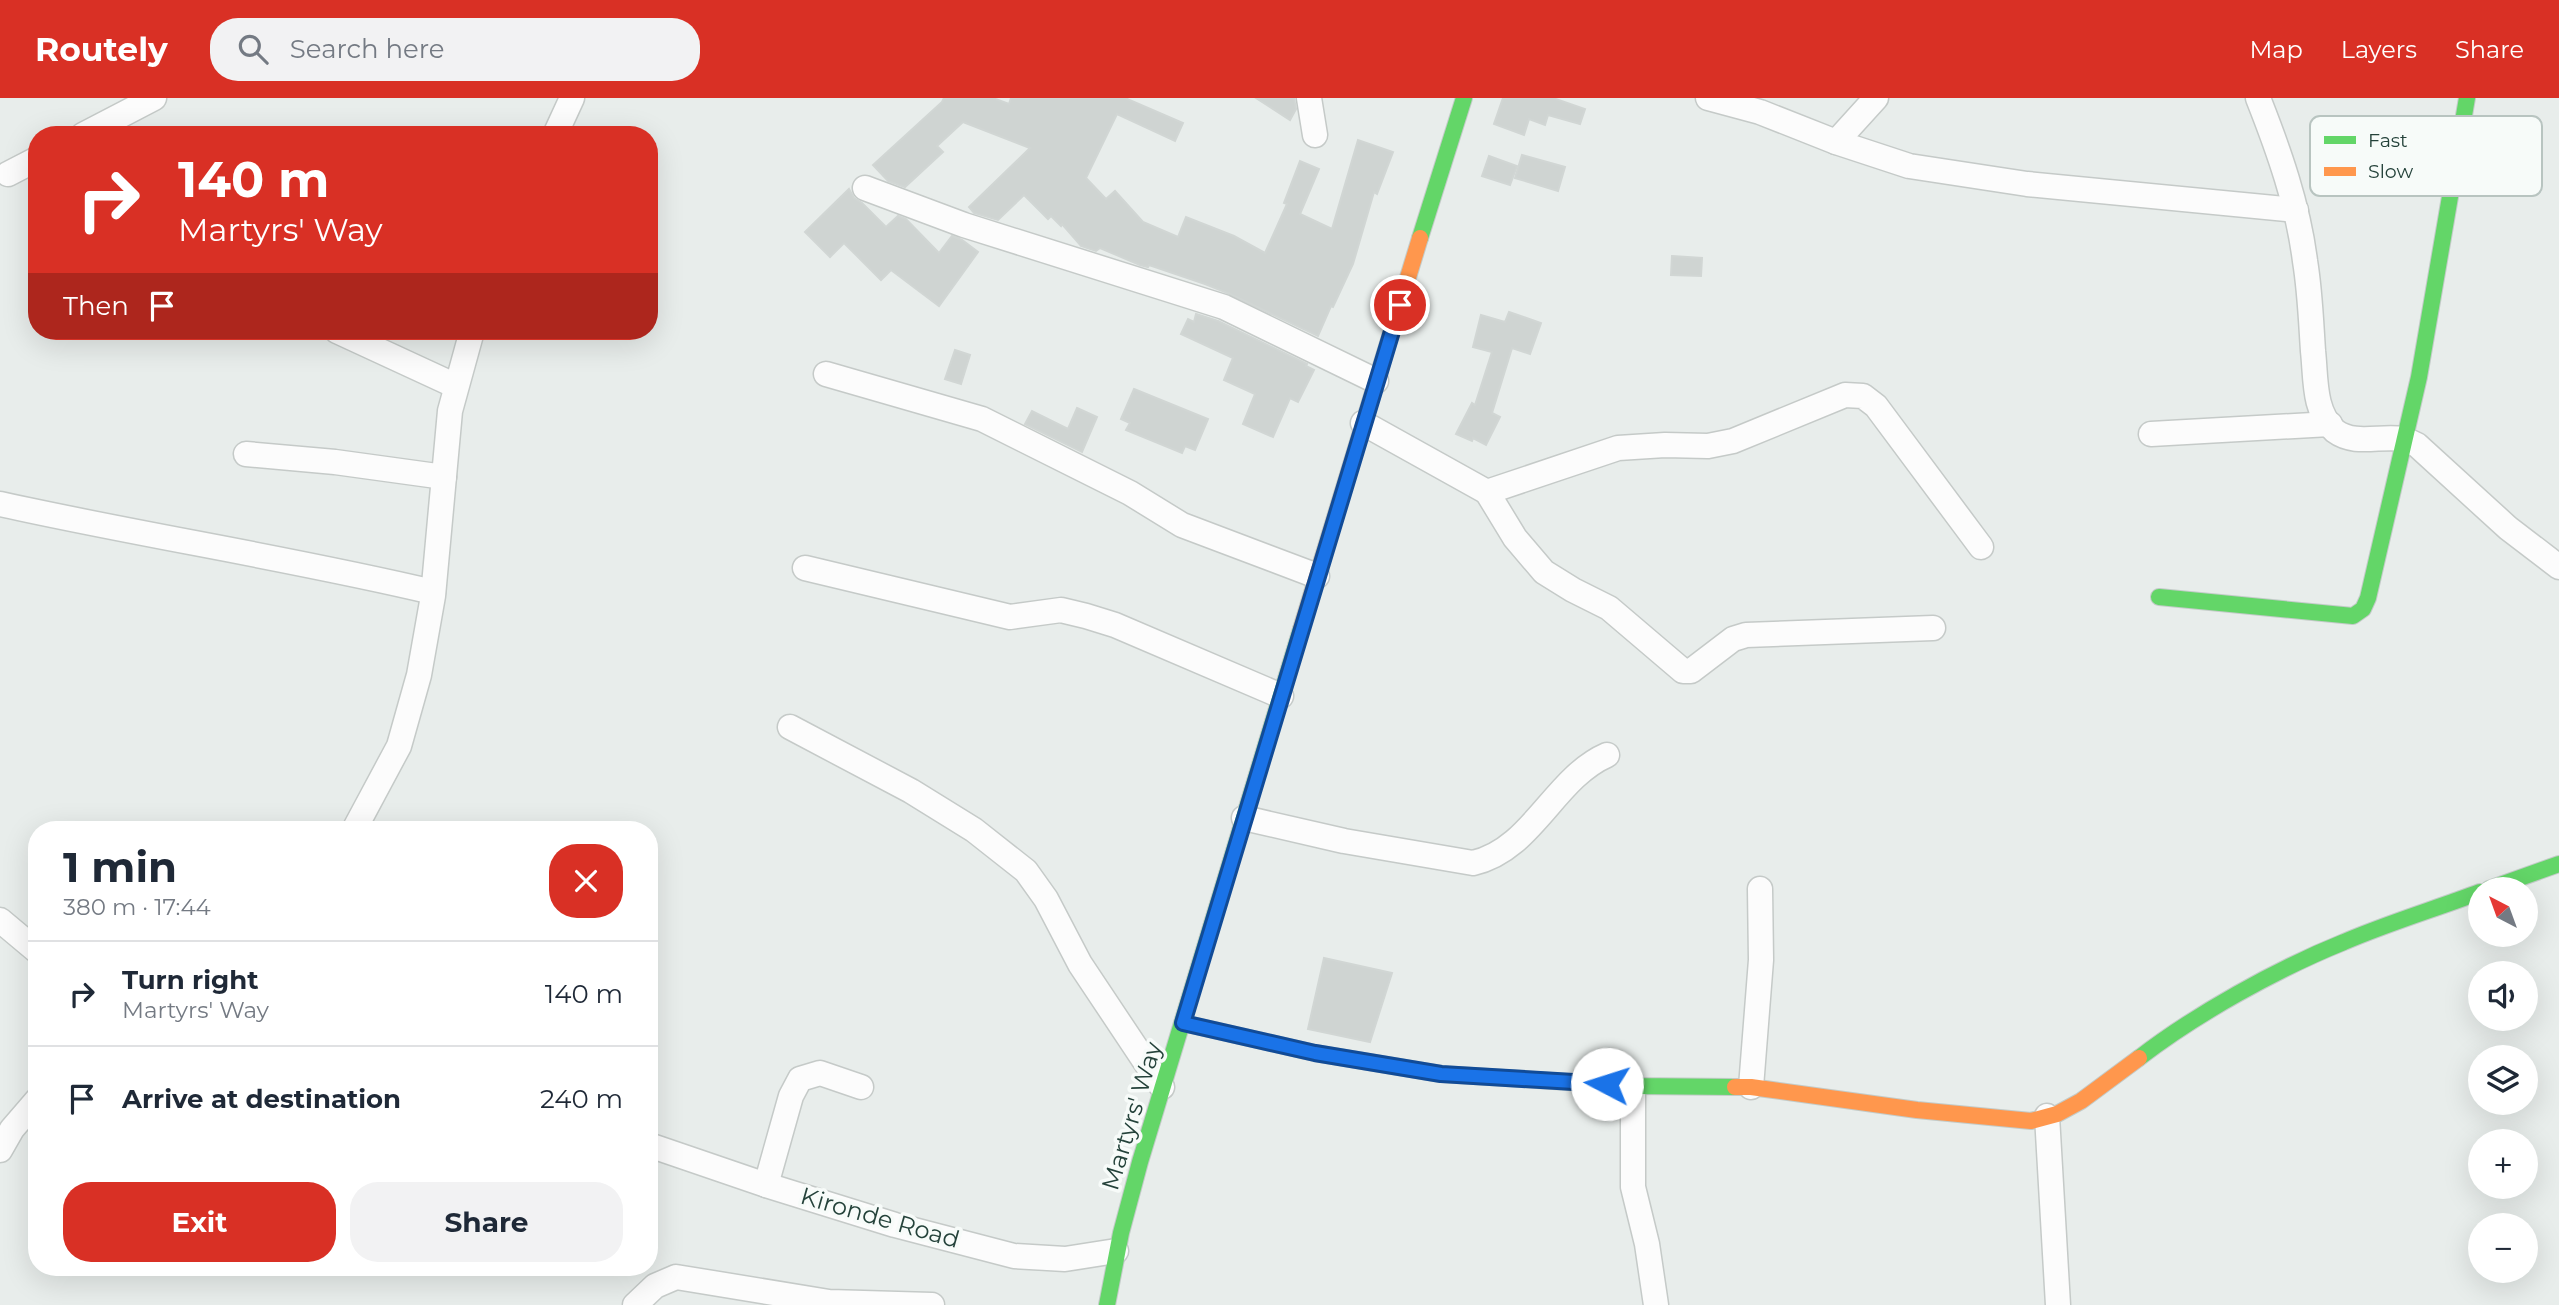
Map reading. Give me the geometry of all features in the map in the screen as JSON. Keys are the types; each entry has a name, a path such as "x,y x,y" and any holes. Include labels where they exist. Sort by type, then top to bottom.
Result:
{"street":[{"path":"100,126 153,98"},
{"path":"1309,98 1315,135"},
{"name":"Martyrs' Way","path":"1107,1305 1116,1251 1162,1087 1464,98"},
{"path":"1708,98 1764,105 1836,142 1909,166 2027,184 2296,210"},
{"path":"1836,142 1876,98"},
{"path":"2258,98 2277,146 2296,210 2305,261 2318,402 2330,424 2334,430 2346,437 2403,439 2425,451 2508,528 2559,567"},
{"path":"2464,116 2467,98"},
{"path":"558,126 568,99"},
{"path":"8,174 28,164"},
{"path":"865,188 964,225 1224,307 1376,381"},
{"path":"2159,597 2357,615 2363,609 2419,377 2450,196"},
{"path":"356,340 456,386"},
{"path":"359,821 399,746 419,676 433,592 450,411 469,340"},
{"path":"827,374 982,419 1130,493 1182,524 1317,576"},
{"path":"1487,492 1618,448 1708,446 1733,441 1846,395 1863,396 1876,406 1981,547"},
{"path":"1363,423 1487,492 1515,538 1544,572 1609,608 1683,671 1691,671 1733,639 1746,635 1933,628"},
{"path":"2151,434 2330,424"},
{"path":"246,454 335,462 444,477"},
{"path":"0,504 122,531 364,576 433,592"},
{"path":"805,568 1010,617 1061,610 1086,616 1115,625 1281,696"},
{"path":"790,727 911,791 974,830 1026,871 1046,899 1080,964 1162,1087"},
{"path":"1244,818 1344,841 1474,863 1490,859 1506,849 1570,782 1607,755"},
{"path":"2523,877 2559,864"},
{"path":"1751,1087 1761,960 1760,889"},
{"path":"1183,1023 1315,1053 1441,1074 1633,1086 1751,1087 1928,1111 2031,1121 2057,1114 2081,1101 2166,1037 2265,980 2343,942 2468,896"},
{"path":"0,920 28,943"},
{"path":"766,1185 792,1096 800,1079 820,1073 861,1087"},
{"path":"1633,1086 1633,1187 1647,1244 1656,1305"},
{"path":"0,1150 12,1129 28,1110"},
{"path":"2047,1116 2058,1305"},
{"name":"Kironde Road","path":"658,1148 766,1185 1014,1256 1065,1259 1116,1251"},
{"path":"635,1305 655,1286 676,1277 829,1302 932,1305"}],"building":[{"path":"944,98 993,98 1009,104 1011,98 1125,98 1183,123 1175,141 1117,114 1086,178 1106,199 1115,191 1143,222 1178,237 1186,217 1234,236 1265,253 1287,204 1284,203 1300,161 1319,169 1300,214 1332,229 1358,140 1393,152 1377,194 1374,192 1353,264 1318,336 1205,284 1149,265 1140,265 1100,248 1096,251 1081,246 1062,224 1061,226 1051,216 1048,219 1024,195 998,220 974,213 969,207 1030,148 963,122 937,146 943,152 905,187 888,181 873,165"},
{"path":"1256,98 1294,98 1296,109 1290,120"},
{"path":"1503,98 1553,98 1585,109 1580,124 1548,115 1545,125 1529,119 1524,135 1494,124"},
{"path":"1522,155 1565,167 1558,191 1515,178"},
{"path":"1489,156 1517,166 1510,185 1482,176"},
{"path":"849,189 854,198 886,227 898,216 906,219 939,253 952,236 978,252 939,306 891,270 881,280 844,243 830,257 805,232"},
{"path":"1672,256 1702,258 1701,276 1671,275"},
{"path":"1509,312 1541,323 1530,354 1512,348 1492,413 1500,417 1486,445 1456,434 1472,403 1475,405 1492,352 1473,347 1481,315 1505,322"},
{"path":"1196,314 1218,321 1307,364 1306,366 1314,370 1298,402 1290,398 1273,437 1243,424 1255,394 1224,380 1233,358 1181,334 1188,319 1194,322"},
{"path":"955,350 970,355 961,384 945,379"},
{"path":"1134,389 1208,419 1195,450 1185,446 1182,453 1126,430 1130,423 1121,419"},
{"path":"1077,408 1097,417 1082,452 1025,424 1032,411 1068,429"},
{"path":"1324,958 1392,973 1370,1042 1308,1029"}],"traffic: fast":[{"path":"1420,238 1464,98"},
{"path":"2464,116 2467,98"},
{"path":"2159,597 2353,616 2363,609 2368,598 2419,377 2450,196"},
{"path":"1107,1305 1121,1233 1140,1162 1301,629"},
{"path":"2523,877 2559,864"},
{"path":"2139,1058 2211,1009 2292,965 2361,935 2468,896"},
{"path":"1183,1023 1315,1053 1441,1074 1633,1086 1735,1087"}],"traffic: slow":[{"path":"1301,629 1420,238"},
{"path":"1735,1087 2031,1121 2057,1114 2081,1101 2139,1058"}],"route":[{"path":"1400,305 1183,1023 1315,1053 1441,1074 1607,1084"}]}
